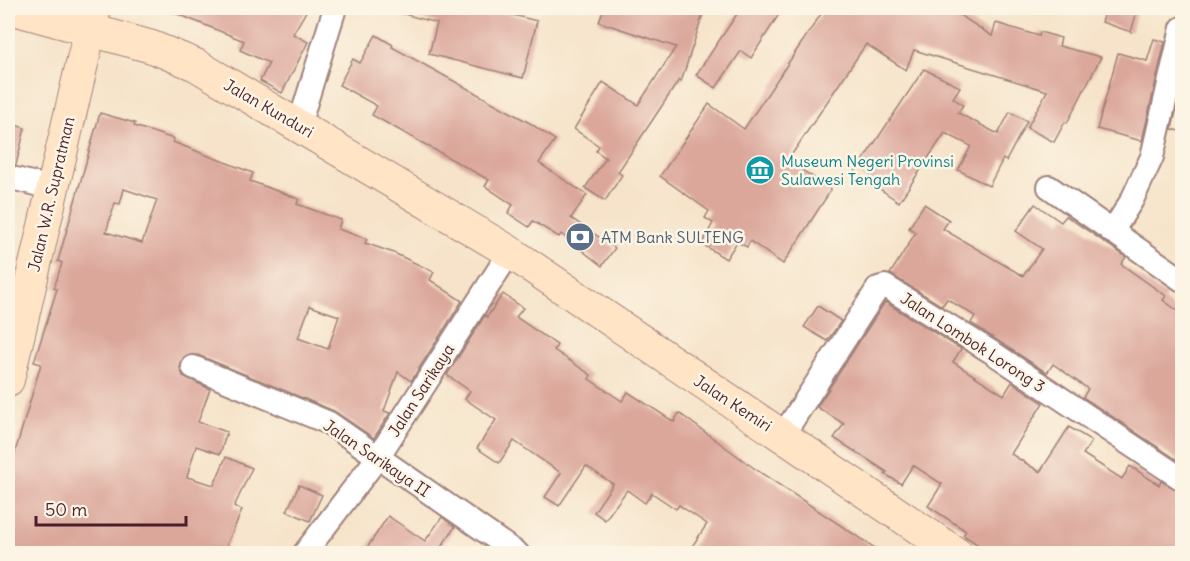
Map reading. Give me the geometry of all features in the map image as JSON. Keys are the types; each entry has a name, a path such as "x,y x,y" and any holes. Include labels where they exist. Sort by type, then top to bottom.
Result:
{"street":[{"name":"Jalan Kunduri","path":"10,8 93,18 152,47 196,65 510,252"},
{"path":"299,125 335,8"},
{"name":"Jalan W.R. Supratman","path":"8,380 51,188 93,18"},
{"path":"1112,231 1132,200 1152,157 1182,28"},
{"path":"8,177 51,188"},
{"path":"1049,187 1182,280"},
{"name":"Jalan Kemiri","path":"510,252 957,554"},
{"name":"Jalan Sarikaya","path":"304,554 378,457 510,252"},
{"name":"Jalan Lombok Lorong 3","path":"783,435 878,288 885,286 983,347 1182,479"},
{"name":"Jalan Sarikaya II","path":"193,368 329,423 518,554"}],"building":[{"path":"163,8 308,8 293,34 308,42 282,93 260,81 269,63 240,50 244,41"},
{"path":"400,8 485,8 537,21 523,78 429,54 437,23 400,13"},
{"path":"604,8 705,8 681,82 679,80 618,172 622,175 605,201 585,188 606,158 596,151 599,146 574,129 603,82 638,105 676,47 599,22"},
{"path":"741,8 783,8 751,58 741,51 716,88 696,75"},
{"path":"825,8 949,8 992,36 996,23 1039,36 1040,32 1061,38 1059,46 1101,57 1067,123 1065,122 1054,142 1027,128 1047,91 914,50 906,70 866,44 788,160 831,190 783,264 750,241 747,247 737,242 726,259 702,244 713,223 705,218 709,211 660,176 709,104 744,129"},
{"path":"1106,8 1138,8 1131,32 1102,22"},
{"path":"376,35 393,45 392,47 528,122 555,140 539,163 587,195 571,218 615,248 602,266 561,234 559,237 533,221 529,227 508,213 513,205 485,186 489,180 372,115 377,106 339,85 353,59 360,63"},
{"path":"1154,39 1165,42 1142,141 1097,129 1118,53 1147,61"},
{"path":"924,69 960,87 953,98 963,105 958,113 998,134 1010,112 1027,121 1006,161 1003,159 989,186 958,170 971,146 945,133 899,202 855,172"},
{"path":"1182,85 1182,132 1172,129"},
{"path":"100,113 135,123 134,126 174,139 173,142 253,173 250,181 299,199 297,204 341,220 338,229 367,239 365,243 394,253 434,272 430,280 462,301 411,381 398,372 384,411 390,413 374,438 334,411 198,355 184,357 180,368 183,376 210,389 198,422 227,432 220,454 196,446 187,477 214,485 226,457 252,468 234,507 242,510 223,554 8,554 8,476 41,364 34,362 57,289 54,288 62,263 58,261","holes":["124,189 157,200 142,243 106,232 115,203 120,204","310,306 339,316 328,349 298,338"]},
{"path":"8,123 25,128 16,165 8,164"},
{"path":"924,204 949,220 943,229 1023,276 1042,249 1016,231 1035,204 1061,222 1066,216 1126,257 1121,264 1166,296 1163,300 1182,314 1182,463 1083,397 1088,389 1053,364 1047,373 971,323 975,316 947,299 942,306 890,274 916,232 909,228"},
{"path":"503,294 523,308 516,317 557,345 554,350 591,375 589,379 622,401 628,392 674,422 679,413 758,471 884,554 687,554 707,524 679,505 676,509 652,493 645,503 627,490 605,520 594,512 613,484 586,466 559,506 545,497 561,473 514,441 499,463 477,448 496,420 465,399 470,391 447,375 485,315 487,317"},
{"path":"885,302 961,349 953,362 1004,395 1012,382 1043,403 1011,454 1040,472 1069,427 1092,441 1083,454 1122,479 1130,466 1159,485 1161,481 1182,492 1182,547 1178,554 992,554 963,535 966,531 928,506 942,484 913,465 901,484 885,474 887,472 834,438 844,424 817,407"},
{"path":"818,306 841,321 827,341 804,327"},
{"path":"299,485 322,495 310,521 287,511"},
{"path":"388,516 425,541 442,517 455,527 439,550 444,554 363,554"}],"place":[{"name":"Museum Negeri Provinsi Sulawesi Tengah","path":"760,170"},
{"name":"ATM Bank SULTENG","path":"580,237"}]}
